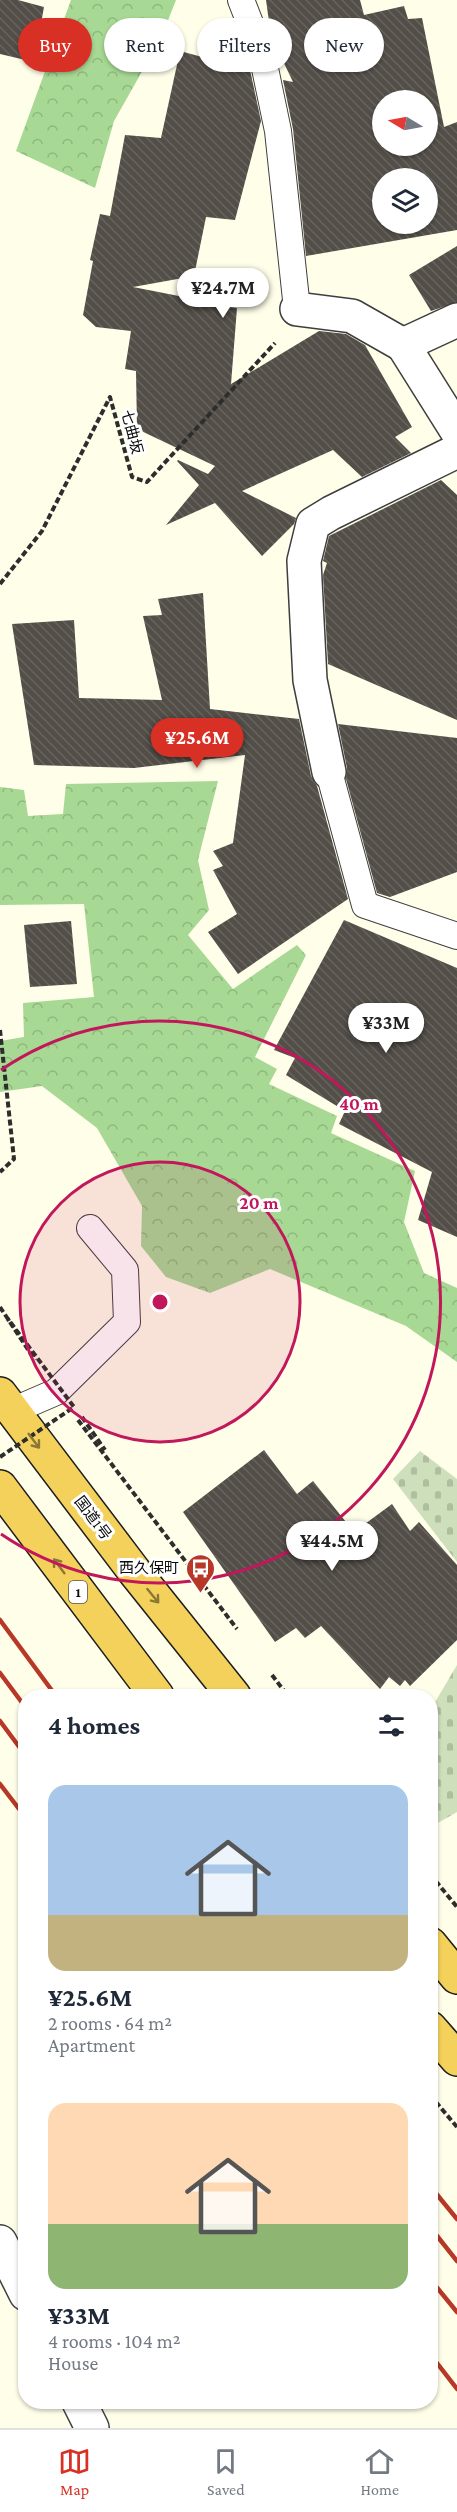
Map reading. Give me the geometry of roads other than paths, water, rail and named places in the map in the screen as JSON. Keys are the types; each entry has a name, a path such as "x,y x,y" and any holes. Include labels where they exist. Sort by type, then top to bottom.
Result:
{"highway":[{"name":"国道1号","path":"6,1403 134,1571 228,1689"},
{"name":"1","path":"0,1487 152,1689"},
{"path":"438,1954 457,1977"},
{"path":"438,2037 457,2060"}],"street":[{"path":"290,322 352,316 403,345 457,431"},
{"path":"403,345 457,320"},
{"path":"329,772 310,680 304,561 313,524 457,451"},
{"path":"0,2242 14,2283"},
{"path":"82,2409 92,2428"}],"lane":[{"path":"241,0 262,54 278,131 290,322"},
{"path":"329,772 365,905 457,936"},
{"path":"6,1403 65,1399 127,1322 124,1270 90,1228"}],"railway":[{"path":"0,1620 51,1689"},
{"path":"0,1673 18,1697"},
{"path":"0,1721 18,1745"},
{"path":"0,1784 18,1808"},
{"path":"438,2196 457,2219"},
{"path":"438,2237 457,2261"},
{"path":"438,2289 457,2312"},
{"path":"438,2364 457,2389"}],"place":[{"name":"西久保町","path":"200,1594"}]}
